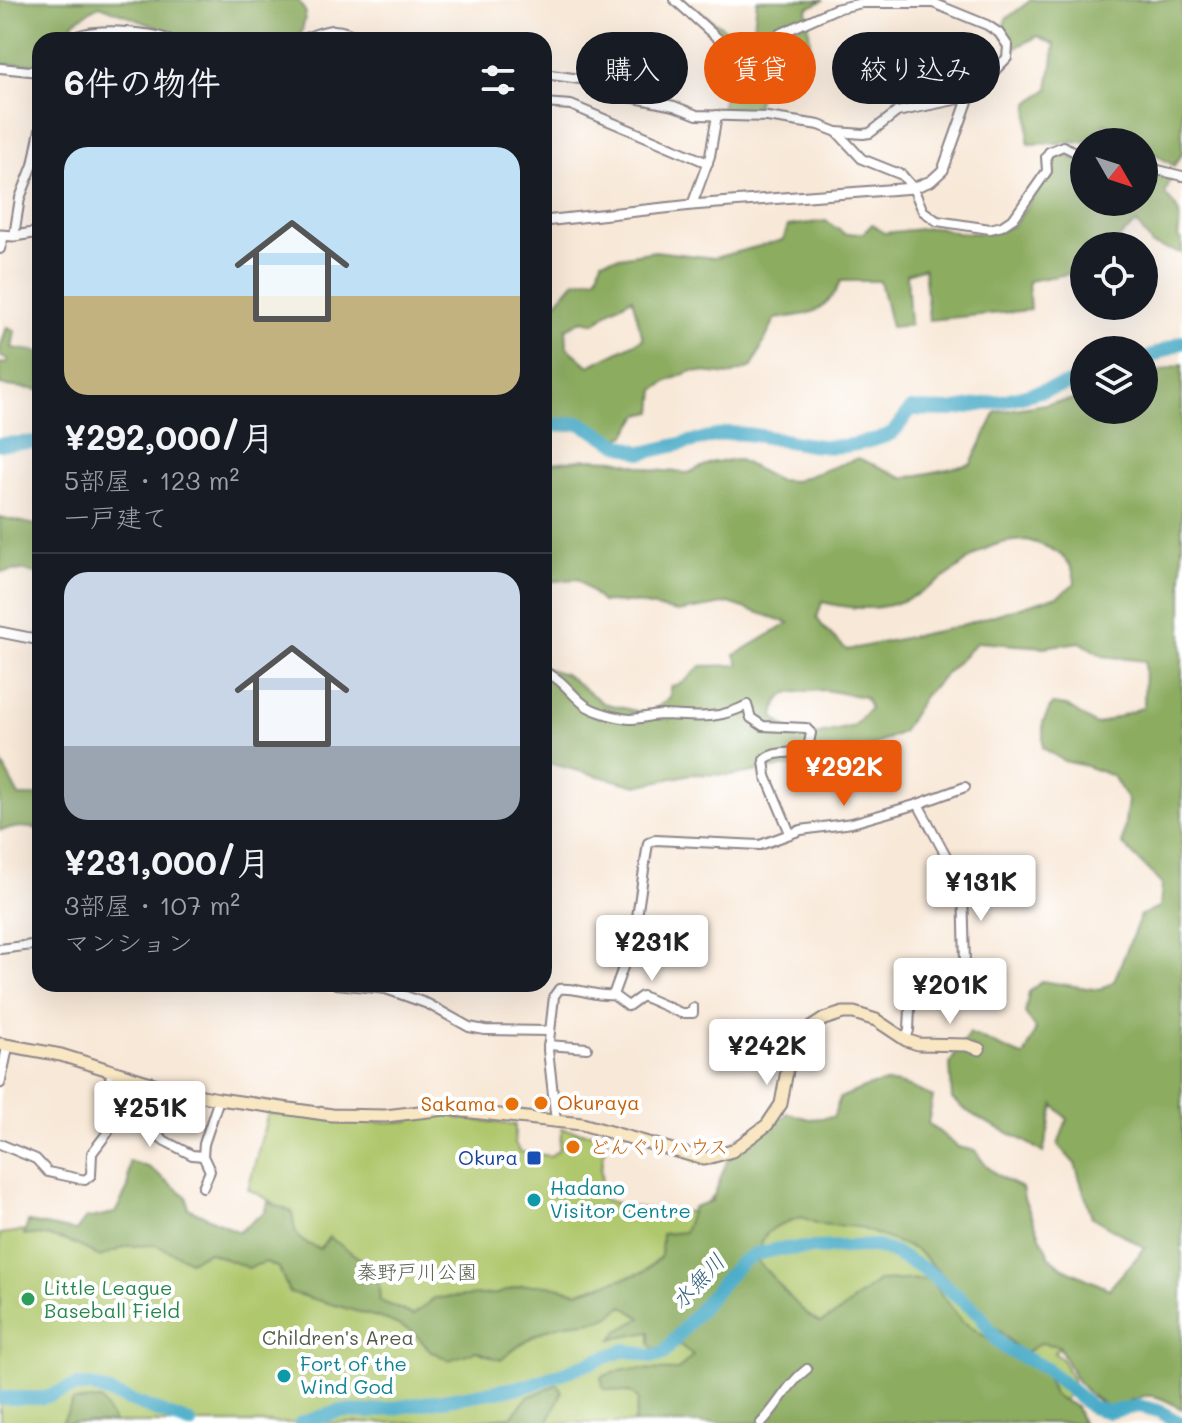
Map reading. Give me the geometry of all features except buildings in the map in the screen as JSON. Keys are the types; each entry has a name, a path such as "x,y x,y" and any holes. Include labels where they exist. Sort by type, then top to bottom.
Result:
{"main road":[{"path":"4,1044 61,1055 176,1091 219,1099 359,1116 410,1115 445,1109 556,1121 607,1130 704,1159 732,1151 767,1125 784,1093 793,1049 815,1024 835,1015 854,1013 876,1020 906,1040 918,1044 967,1045 979,1049"}],"street":[{"path":"675,0 724,44 738,49 751,47 835,9 862,3 922,1 948,8 998,32"},
{"path":"325,32 335,29 348,32"},
{"path":"1000,34 1008,46 1007,58 1000,68"},
{"path":"0,68 32,71"},
{"path":"552,75 580,79 625,96 674,106 697,115 767,117 819,125 837,132 863,134 870,133 897,112 935,104"},
{"path":"552,104 571,105 708,163"},
{"path":"552,220 692,205 913,188 931,181 943,170 967,104"},
{"path":"692,205 708,163 717,115"},
{"path":"837,132 862,159 902,175 913,188 923,211 937,221 990,229 1014,218 1047,171 1046,157 1049,152 1063,146 1070,150"},
{"path":"1158,170 1182,176"},
{"path":"0,249 32,176"},
{"path":"6,236 32,233"},
{"path":"0,632 32,638"},
{"path":"552,676 587,706 614,716 630,719 658,715 702,718 729,713 747,705 751,718 763,726 806,728 811,733 808,748 801,752 768,755 764,760 766,776 790,833"},
{"path":"613,995 634,937 648,843 655,840 760,845 790,833 852,823 965,787"},
{"path":"906,1040 912,965 922,962 959,966 965,963 967,952 963,887 918,804"},
{"path":"0,949 32,945"},
{"path":"556,1121 548,1045 554,996 559,989 613,995 628,1006 642,996 681,1013 693,1013 693,1008"},
{"path":"394,992 428,1004 469,1027 549,1031"},
{"path":"0,1083 4,1044"},
{"path":"548,1045 587,1048"},
{"path":"112,1071 107,1091 114,1110 125,1125 143,1124 165,1141 192,1155 203,1156"},
{"path":"203,1187 210,1171 203,1156 204,1144 219,1099"},
{"path":"0,1144 36,1159 48,1172 85,1180 91,1175 92,1153 108,1132 114,1110"},
{"path":"761,1423 774,1410 789,1386 807,1369"}],"green space":[{"path":"0,0 298,0 306,13 302,32 169,32 100,5 75,21 69,32 32,32 32,63 0,65"},
{"path":"757,0 824,0 807,8 809,32 746,32 754,27"},
{"path":"1031,0 1182,0 1182,154 1174,166 1158,156 1158,128 1114,128 1106,123 1100,128 1070,128 1070,143 1028,144 1029,103 1048,89 1055,45 1038,36 1013,49 1001,33 1006,19"},
{"path":"696,9 730,32 714,32 698,16"},
{"path":"722,104 757,104 756,108 721,110"},
{"path":"1063,154 1070,157 1070,216 1158,216 1158,175 1171,177 1165,195 1179,214 1178,238 1182,240 1182,253 1158,247 1158,232 1143,232 1137,223 1126,232 1070,232 1070,274 1028,281 1030,310 929,320 924,268 907,274 910,325 891,327 880,281 841,281 822,307 807,314 775,319 752,367 730,375 692,371 655,390 653,412 639,415 626,435 607,443 598,440 594,425 588,421 577,429 565,431 552,420 552,308 574,282 597,277 602,260 655,251 714,258 783,240 788,226 826,221 845,234 864,233 872,224 884,233 938,227 957,233 994,233 1014,225 1052,169 1050,162 1053,158","holes":["632,298 643,339 589,366 567,347 566,329 583,320 595,323"]},
{"path":"7,327 15,331 12,348 32,351 32,389 0,385 0,363 7,364 8,359 0,357"},
{"path":"1182,364 1182,1409 1148,1396 1114,1409 1086,1391 1059,1346 1041,1343 1023,1354 917,1250 858,1227 818,1224 802,1217 783,1224 765,1236 758,1262 796,1303 820,1323 841,1311 878,1281 929,1279 962,1321 1022,1362 1046,1374 1055,1396 1076,1407 1082,1423 631,1423 635,1421 638,1399 632,1393 604,1389 601,1377 624,1369 678,1370 693,1355 680,1345 654,1349 650,1344 650,1332 612,1339 618,1331 641,1318 623,1306 606,1318 546,1330 501,1360 476,1351 449,1360 431,1351 412,1331 387,1320 289,1292 279,1268 266,1262 248,1268 208,1252 190,1261 156,1245 127,1246 100,1257 64,1240 24,1235 28,1222 76,1231 85,1219 115,1213 128,1188 129,1161 150,1168 187,1197 188,1208 239,1232 264,1212 268,1202 292,1212 296,1233 301,1240 320,1249 329,1237 378,1271 380,1301 413,1315 435,1298 497,1294 523,1285 548,1285 578,1292 644,1272 661,1256 662,1234 684,1232 693,1207 712,1201 727,1161 788,1113 809,1119 833,1117 840,1098 886,1083 906,1086 933,1097 928,1123 958,1147 976,1151 996,1174 1022,1188 1049,1256 1063,1268 1109,1289 1145,1248 1092,1217 1075,1164 1058,1145 1067,1119 1054,1105 1043,1153 973,1115 952,1099 950,1063 969,1033 1024,1057 1036,1029 1025,1013 1029,992 1042,981 1100,990 1114,981 1141,915 1160,907 1162,884 1122,844 1128,801 1113,776 1064,761 1043,748 1043,722 1052,704 1067,706 1096,725 1144,707 1145,661 1103,656 1080,642 1044,647 977,642 924,696 902,732 829,766 782,767 735,775 691,774 637,786 552,764 552,670 565,674 603,703 648,714 670,698 670,687 684,682 701,666 739,665 735,655 789,623 729,603 678,612 635,603 602,602 578,579 552,581 552,463 586,459 616,460 654,470 688,473 713,462 739,460 777,480 795,481 858,458 905,478 971,464 996,412 1070,400 1070,424 1158,424 1158,372","holes":["1026,540 1051,549 1065,559 1074,574 1075,583 1060,595 952,628 847,650 817,618 822,602 860,608 907,599 984,550 1003,543","824,690 865,697 870,708 854,726 811,736 789,731 774,717 777,702 787,693"]},
{"path":"0,517 32,524 32,573 23,570 0,572"},
{"path":"0,760 19,796 32,796 32,828 0,830"},
{"name":"秦野戸川公園","path":"268,1113 374,1122 410,1121 411,1118 457,1113 457,1118 515,1125 515,1144 521,1152 551,1156 559,1149 562,1129 601,1135 607,1138 601,1168 602,1199 629,1207 688,1212 705,1204 713,1196 741,1149 1016,1232 1100,1301 1054,1353 1062,1359 1074,1383 1062,1404 754,1423 0,1423 0,1234 22,1231 70,1235 210,1224 255,1237 274,1203 248,1189"},
{"path":"558,1384 562,1393 547,1423 445,1423 511,1417 528,1397"},
{"path":"101,1400 114,1423 62,1423 73,1401"}],"waterway":[{"path":"1158,353 1182,342"},
{"path":"552,425 580,423 642,453 728,433 815,446 850,445 892,433 911,409 950,410 1070,384"},
{"path":"0,444 32,442"},
{"name":"水無川","path":"301,1423 340,1411 370,1412 527,1386 625,1350 650,1356 663,1354 741,1262 756,1254 779,1249 875,1246 926,1270 980,1315 998,1342 1045,1368 1091,1407 1109,1412 1139,1406 1159,1411 1180,1423"},
{"name":"水無川","path":"0,1398 42,1398 76,1386 91,1386 190,1423"}],"place":[{"name":"Okuraya","path":"541,1103"},
{"name":"Sakama","path":"512,1104"},
{"name":"どんぐりハウス","path":"573,1147"},
{"name":"Okura","path":"534,1158"},
{"name":"Hadano Visitor Centre","path":"534,1200"},
{"name":"Little League Baseball Field","path":"28,1299"},
{"name":"Fort of the Wind God","path":"284,1376"}],"park label":[{"name":"Children's Area","path":"338,1338"}]}
